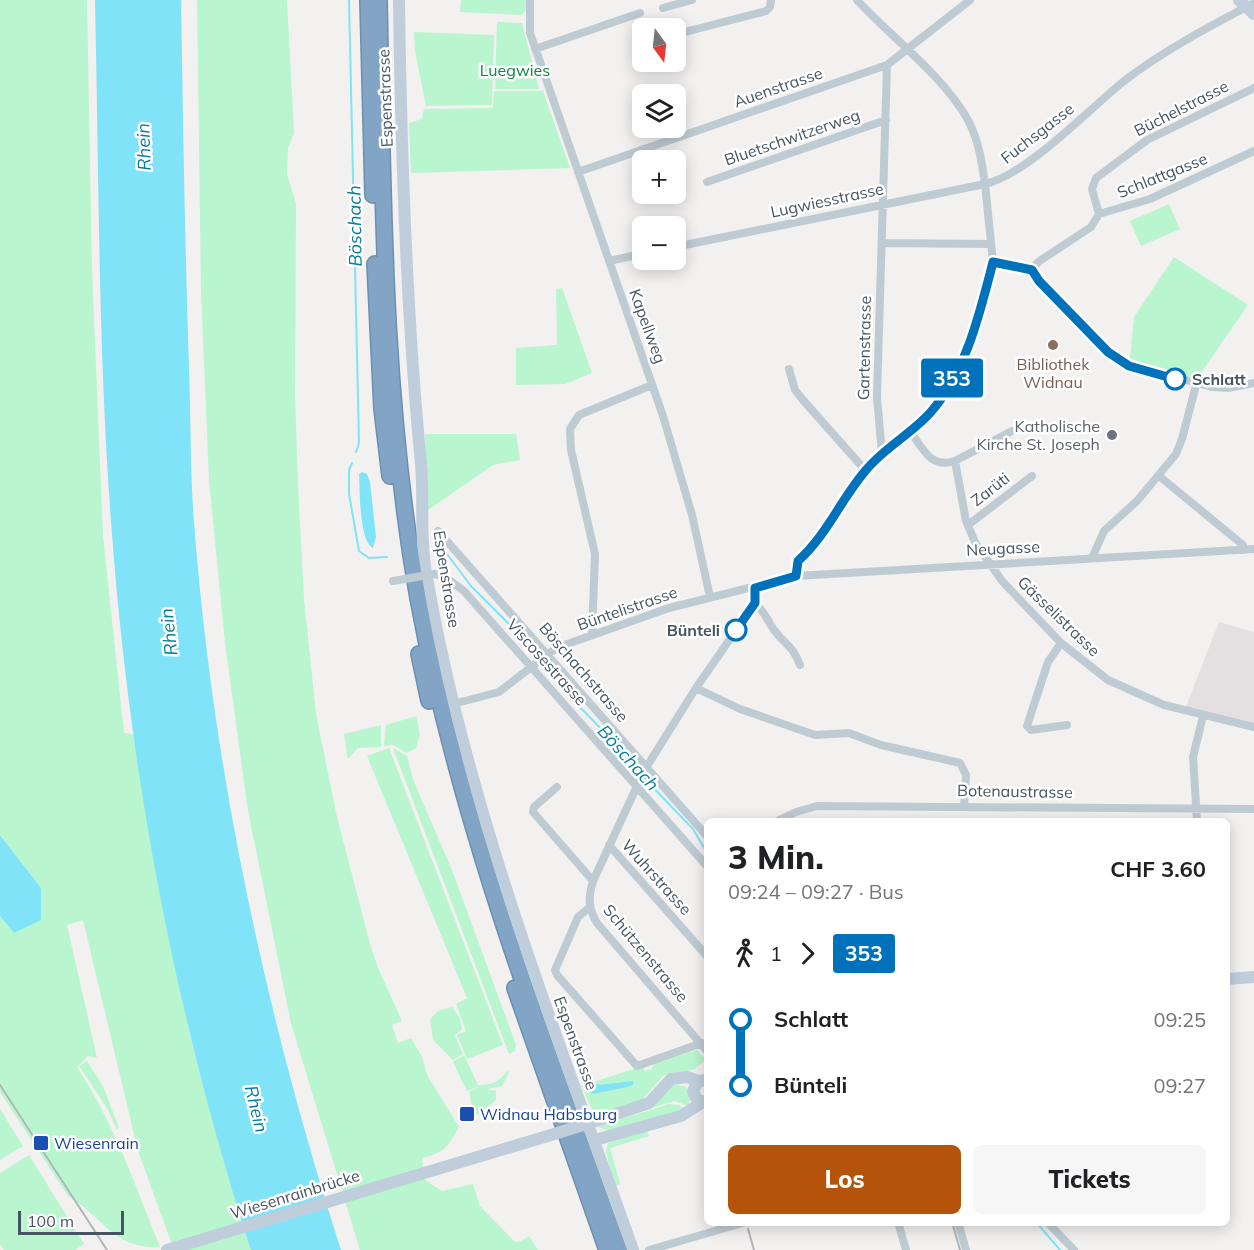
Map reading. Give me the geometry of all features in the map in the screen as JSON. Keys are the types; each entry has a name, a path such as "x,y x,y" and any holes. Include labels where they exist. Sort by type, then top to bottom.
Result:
{"highway":[{"path":"368,0 376,295 382,410 409,602 441,749 464,832 527,1025 607,1250"},
{"path":"379,0 383,206 393,405 408,539 424,628 450,745 495,900 619,1250"},
{"path":"381,92 386,56 385,0"}],"street":[{"name":"Espenstrasse","path":"399,0 410,344 422,482 422,533 425,564 453,704 484,823 512,912 633,1250"},
{"name":"Kapellweg","path":"530,0 529,26 535,49 680,471 710,597"},
{"path":"663,8 692,0"},
{"path":"686,32 766,11 770,7 771,0"},
{"path":"796,576 798,561 823,536 865,470 910,431 941,398 961,360 993,262 980,149 969,122 957,103 857,0"},
{"name":"Auenstrasse","path":"579,172 886,65 970,0"},
{"name":"Fuchsgasse","path":"985,184 1003,178 1061,136 1147,65 1249,6"},
{"path":"535,49 639,14"},
{"name":"Gartenstrasse","path":"882,454 877,397 886,65"},
{"name":"Büchelstrasse","path":"1099,214 1092,189 1096,178 1147,140 1254,88"},
{"name":"Bluetschwitzerweg","path":"707,182 886,120"},
{"name":"Schlattgasse","path":"1032,270 1038,262 1091,227 1099,214 1150,199 1254,151"},
{"name":"Lugwiesstrasse","path":"686,245 985,184"},
{"path":"882,243 991,244"},
{"path":"609,261 632,256"},
{"path":"993,262 1032,270 1039,281 1087,333 1125,364 1196,385 1220,389 1254,383"},
{"path":"789,369 795,390 865,470"},
{"path":"592,635 595,554 571,450 570,429 579,415 652,385"},
{"path":"1092,558 1104,531 1159,476 1179,448 1196,385"},
{"path":"910,431 931,460 945,464 1012,431"},
{"name":"Gässelistrasse","path":"956,460 968,525 989,564 1061,643 1108,680 1164,705 1254,727"},
{"name":"Zarüti","path":"968,525 1032,476"},
{"path":"1159,476 1243,545 1244,550"},
{"name":"Böschachstrasse","path":"438,531 548,654 645,769 704,833"},
{"name":"Neugasse","path":"755,588 796,576 1254,549"},
{"name":"Viscosestrasse","path":"393,581 434,574 445,577 464,591 704,863"},
{"name":"Büntelistrasse","path":"453,704 492,696 533,668 556,648 669,608 755,588"},
{"path":"755,588 755,603 764,609 773,629 793,649 800,666"},
{"name":"Schützenstrasse","path":"704,1047 597,923 589,908 593,881 645,769 696,688 755,603"},
{"path":"1061,643 1048,662 1027,726 1031,730 1067,725"},
{"path":"696,688 740,709 815,735 849,733 881,745 960,763 966,775 964,806"},
{"path":"1197,818 1193,758 1203,716"},
{"path":"557,788 534,807 532,812 593,881"},
{"name":"Botenaustrasse","path":"783,818 818,806 1254,809"},
{"name":"Wuhrstrasse","path":"609,845 704,953"},
{"path":"589,908 578,917 555,970 557,975 637,1066 704,1047"},
{"path":"1230,979 1254,977"},
{"name":"Wiesenrainbrücke","path":"169,1249 602,1119 649,1103 666,1082 676,1078 687,1077 701,1088"},
{"path":"595,1140 691,1111 701,1088"},
{"path":"649,1250 732,1226"},
{"path":"899,1226 906,1250"},
{"path":"959,1226 966,1250"},
{"path":"1051,1226 1074,1250"}],"shaded area":[{"path":"1219,622 1254,632 1254,725 1185,709"}],"green space":[{"path":"0,0 87,0 92,271 103,536 124,733 133,734 166,924 191,1040 252,1250 174,1250 138,1151 83,920 67,925 97,1058 88,1056 77,1067 103,1111 160,1247 131,1243 120,1237 68,1196 0,1092 0,916 14,933 41,888 0,835"},
{"path":"197,0 287,0 294,133 288,148 287,174 296,204 295,395 298,485 304,599 316,714 337,817 370,944 378,968 402,1021 392,1025 398,1043 411,1038 422,1057 427,1075 459,1127 444,1148 436,1154 422,1158 425,1180 442,1191 473,1184 480,1206 514,1241 519,1242 529,1236 538,1250 360,1250 291,1023 248,811 225,643 209,480 201,292"},
{"path":"461,0 527,0 525,11 521,15 460,12"},
{"name":"Luegwies","path":"497,22 522,23 539,89 495,89"},
{"name":"Luegwies","path":"414,32 494,35 492,105 426,106 415,51"},
{"path":"494,91 543,91 570,168 411,173 409,123 422,119 424,109 493,108"},
{"path":"1169,204 1180,229 1141,246 1130,221"},
{"path":"1174,257 1248,305 1196,380 1140,364 1130,358 1134,317"},
{"path":"562,288 592,373 565,384 516,385 516,348 557,345 556,289"},
{"path":"425,434 516,434 520,460 493,465 428,510"},
{"path":"416,716 420,734 416,748 407,753 393,745 384,746 386,725"},
{"path":"381,725 381,747 358,748 348,759 344,734"},
{"path":"389,748 503,1045 467,1059 457,1035 466,1031 456,1004 467,998 367,756"},
{"path":"393,748 407,756 414,782 452,870 516,1045 515,1051 509,1054"},
{"path":"452,1007 460,1018 462,1029 455,1035 463,1054 453,1060 433,1040 430,1019 438,1011"},
{"path":"697,1050 704,1058 704,1062 693,1070 664,1075 641,1101 595,1115 581,1086 643,1066 645,1071 652,1069 654,1063"},
{"path":"464,1055 478,1085 495,1082 507,1071 509,1072 502,1086 487,1089 496,1091 496,1100 480,1114 473,1113 469,1092 478,1087 467,1091 453,1062"},
{"path":"87,1061 103,1086 119,1128 117,1130 107,1108 79,1066"},
{"path":"672,1084 686,1087 691,1099 688,1106 675,1101 647,1109"},
{"path":"669,1104 679,1105 685,1109 609,1131 598,1127"},
{"path":"0,1109 23,1146 0,1160"},
{"path":"647,1131 649,1136 610,1148 620,1184 615,1186 606,1152 608,1143"},
{"path":"29,1155 84,1244 75,1250 4,1250 0,1244 0,1173"}],"water":[{"name":"Rhein","path":"95,0 181,0 192,484 203,615 214,707 246,890 266,981 314,1161 341,1250 251,1250 200,1075 160,896 131,715 120,625 107,468 100,267"},
{"path":"362,472 367,474 370,482 376,537 373,548 368,543 363,526 359,474"},
{"path":"0,835 41,888 41,920 14,933 0,916"},
{"path":"584,1077 599,1085 633,1081 633,1085 593,1094 587,1090"}],"waterway":[{"name":"Böschach","path":"349,0 359,443 356,452"},
{"name":"Böschach","path":"352,463 349,470 349,494 359,551 369,558 387,557"},
{"name":"Böschach","path":"433,550 447,554 471,586 507,622 536,656"},
{"name":"Böschach","path":"546,667 563,684 571,698 614,742 617,750 629,757 639,773"},
{"name":"Böschach","path":"643,777 693,829 704,848"},
{"name":"Böschach","path":"1039,1226 1060,1250"}],"railway":[{"path":"0,1085 107,1250"},
{"path":"953,1226 960,1250"},
{"path":"748,1229 754,1250"}],"bus line":[{"name":"353","path":"736,630 755,603 755,588 796,576 796,564 823,536 865,470 930,413 941,398 970,338 993,262 1032,270 1039,281 1087,333 1125,364 1175,379"}],"place":[{"name":"Bibliothek Widnau","path":"1053,345"},
{"name":"Schlatt","path":"1175,379"},
{"name":"Katholische Kirche St. Joseph","path":"1112,435"},
{"name":"Bünteli","path":"736,630"},
{"name":"Widnau Habsburg","path":"467,1114"},
{"name":"Wiesenrain","path":"41,1143"}]}
